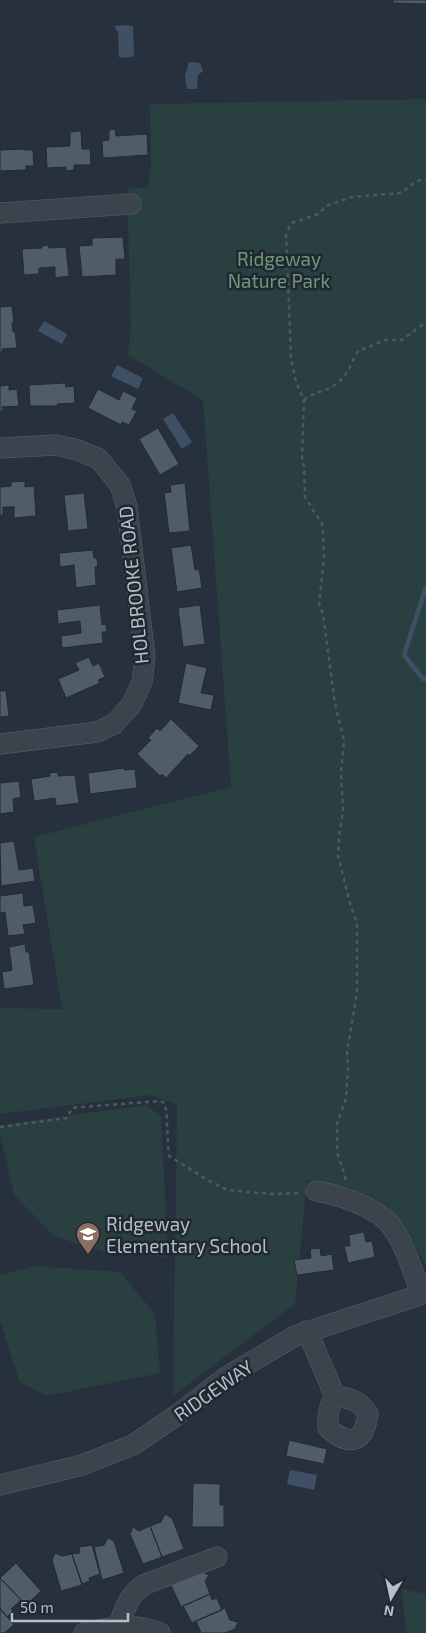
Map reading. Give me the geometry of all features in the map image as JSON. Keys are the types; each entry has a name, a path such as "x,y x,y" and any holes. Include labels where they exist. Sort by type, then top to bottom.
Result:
{"street":[{"path":"0,213 131,204"},
{"name":"HOLBROOKE ROAD","path":"0,448 56,445 78,450 98,459 120,484 127,507 145,657 142,682 132,704 114,724 97,732 0,744"},
{"path":"316,1191 340,1196 363,1206 386,1221 402,1244 424,1294"},
{"name":"RIDGEWAY","path":"0,1485 82,1465 133,1445 177,1415 226,1377 295,1336 424,1294"},
{"path":"307,1331 335,1396"},
{"path":"118,1627 128,1600 143,1585 217,1557"},
{"path":"84,1633 128,1626 150,1629 160,1633"}],"path":[{"path":"340,1196 345,1175 337,1152 337,1123 346,1099 347,1052 357,993 357,923 338,856 343,811 341,772 344,740 335,704 323,614 319,603 324,559 322,524 305,497 302,458 304,400 296,382 291,358 286,233 292,224 318,214 326,206 352,197 401,193 417,181 426,179"},
{"path":"304,400 309,395 334,386 345,376 358,351 386,340 402,340 422,325 426,325"},
{"path":"0,1127 67,1118 72,1108 80,1106 160,1101 165,1103 169,1156 206,1179 227,1190 280,1194 316,1191"}],"green space":[{"name":"Ridgeway Nature Park","path":"426,99 426,1266 404,1226 396,1215 379,1201 342,1187 307,1180 295,1304 173,1396 177,1105 151,1095 0,1114 0,1008 62,1009 34,837 231,787 203,400 128,355 131,324 127,189 148,187 151,164 150,104"},
{"path":"146,1105 161,1116 168,1257 106,1253 54,1236 14,1195 0,1134 0,1125"},
{"path":"34,1266 120,1272 155,1314 160,1373 47,1396 20,1383 0,1321 0,1275"},
{"path":"402,1589 426,1594 426,1633 406,1633"}],"water":[{"path":"115,26 133,26 134,56 126,58 119,57 118,31 116,31"},
{"path":"189,62 200,63 203,71 198,75 197,89 187,89 185,76"},
{"path":"44,321 67,334 62,344 38,331"},
{"path":"117,365 143,378 138,389 111,376"},
{"path":"173,413 192,442 182,449 163,419"},
{"path":"290,1470 317,1475 314,1490 287,1484"}],"building":[{"path":"393,0 426,0 426,4 393,3"},
{"path":"115,129 116,136 147,134 148,155 103,158 102,141 109,140 109,130"},
{"path":"81,131 82,149 90,149 91,165 74,165 74,170 66,171 66,167 47,168 46,147 70,146 70,132"},
{"path":"0,150 33,150 34,166 26,166 26,170 0,171"},
{"path":"123,237 125,259 116,259 116,275 82,277 79,246 92,245 92,238"},
{"path":"48,245 49,248 66,247 69,276 55,278 55,267 39,268 39,274 24,275 22,249 42,248 42,246"},
{"path":"12,306 13,332 15,332 17,348 2,349 2,353 0,353 0,307"},
{"path":"65,383 66,387 74,386 75,403 57,404 58,406 30,406 29,385"},
{"path":"9,385 9,390 17,389 19,406 2,407 3,411 0,412 0,386"},
{"path":"98,389 119,400 123,391 137,398 132,409 137,411 129,425 122,422 121,425 88,408"},
{"path":"158,428 179,464 160,475 139,439"},
{"path":"25,481 25,487 34,486 36,516 14,518 14,507 3,507 3,515 0,516 0,487 11,486 11,482"},
{"path":"185,483 190,531 169,533 164,493 171,492 170,485"},
{"path":"84,493 88,529 68,531 64,495"},
{"path":"191,545 195,570 199,569 202,588 177,592 171,548"},
{"path":"93,550 94,558 97,558 98,567 95,567 96,585 76,588 74,565 60,567 59,553"},
{"path":"100,605 102,625 106,624 107,632 102,632 103,643 62,648 61,636 81,633 80,621 58,624 57,610"},
{"path":"200,605 205,644 183,647 178,608"},
{"path":"89,657 93,666 99,663 105,677 98,680 100,683 66,698 58,679 79,670 75,663"},
{"path":"186,663 207,668 201,693 214,695 211,710 178,703"},
{"path":"0,691 6,691 9,716 0,717"},
{"path":"171,719 199,746 189,756 188,754 166,778 162,774 160,776 137,754 151,740 148,738 157,728 160,731"},
{"path":"124,768 124,770 135,769 137,788 90,794 88,773"},
{"path":"58,772 58,776 75,775 79,803 56,806 55,798 34,801 31,779 50,776 49,773"},
{"path":"19,781 21,797 13,799 14,812 0,814 0,783"},
{"path":"14,841 19,870 33,868 35,881 1,886 0,843"},
{"path":"23,893 24,906 33,905 36,923 23,925 25,934 8,936 5,912 0,913 0,896"},
{"path":"25,944 26,952 29,952 34,985 4,989 2,972 12,970 9,947"},
{"path":"364,1232 366,1242 372,1241 375,1257 348,1263 344,1246 350,1246 349,1235"},
{"path":"320,1248 321,1256 332,1254 334,1270 297,1275 294,1260 311,1258 310,1249"},
{"path":"289,1440 327,1449 324,1464 286,1456"},
{"path":"193,1483 220,1484 220,1505 224,1505 224,1527 192,1527"},
{"path":"165,1514 172,1518 184,1549 162,1557 150,1526 161,1522"},
{"path":"150,1526 162,1557 143,1564 130,1534 133,1527 139,1531"},
{"path":"108,1538 114,1541 124,1573 102,1580 94,1547 104,1545"},
{"path":"92,1545 100,1574 89,1578 90,1581 82,1584 72,1554 80,1553 79,1547"},
{"path":"55,1553 62,1556 72,1554 82,1585 61,1591 52,1560"},
{"path":"16,1563 41,1591 26,1605 0,1578"},
{"path":"202,1572 209,1575 205,1581 210,1594 181,1607 171,1585"},
{"path":"0,1578 21,1600 11,1609 13,1611 7,1617 0,1609"},
{"path":"210,1594 212,1600 217,1598 222,1610 192,1623 183,1606"},
{"path":"0,1608 14,1625 4,1633 0,1633"},
{"path":"225,1608 230,1620 238,1622 235,1629 225,1633 201,1633 196,1621"}],"waterway":[{"path":"426,587 404,655 423,679 426,679"}],"place":[{"name":"Ridgeway Elementary School","path":"88,1255"}]}
